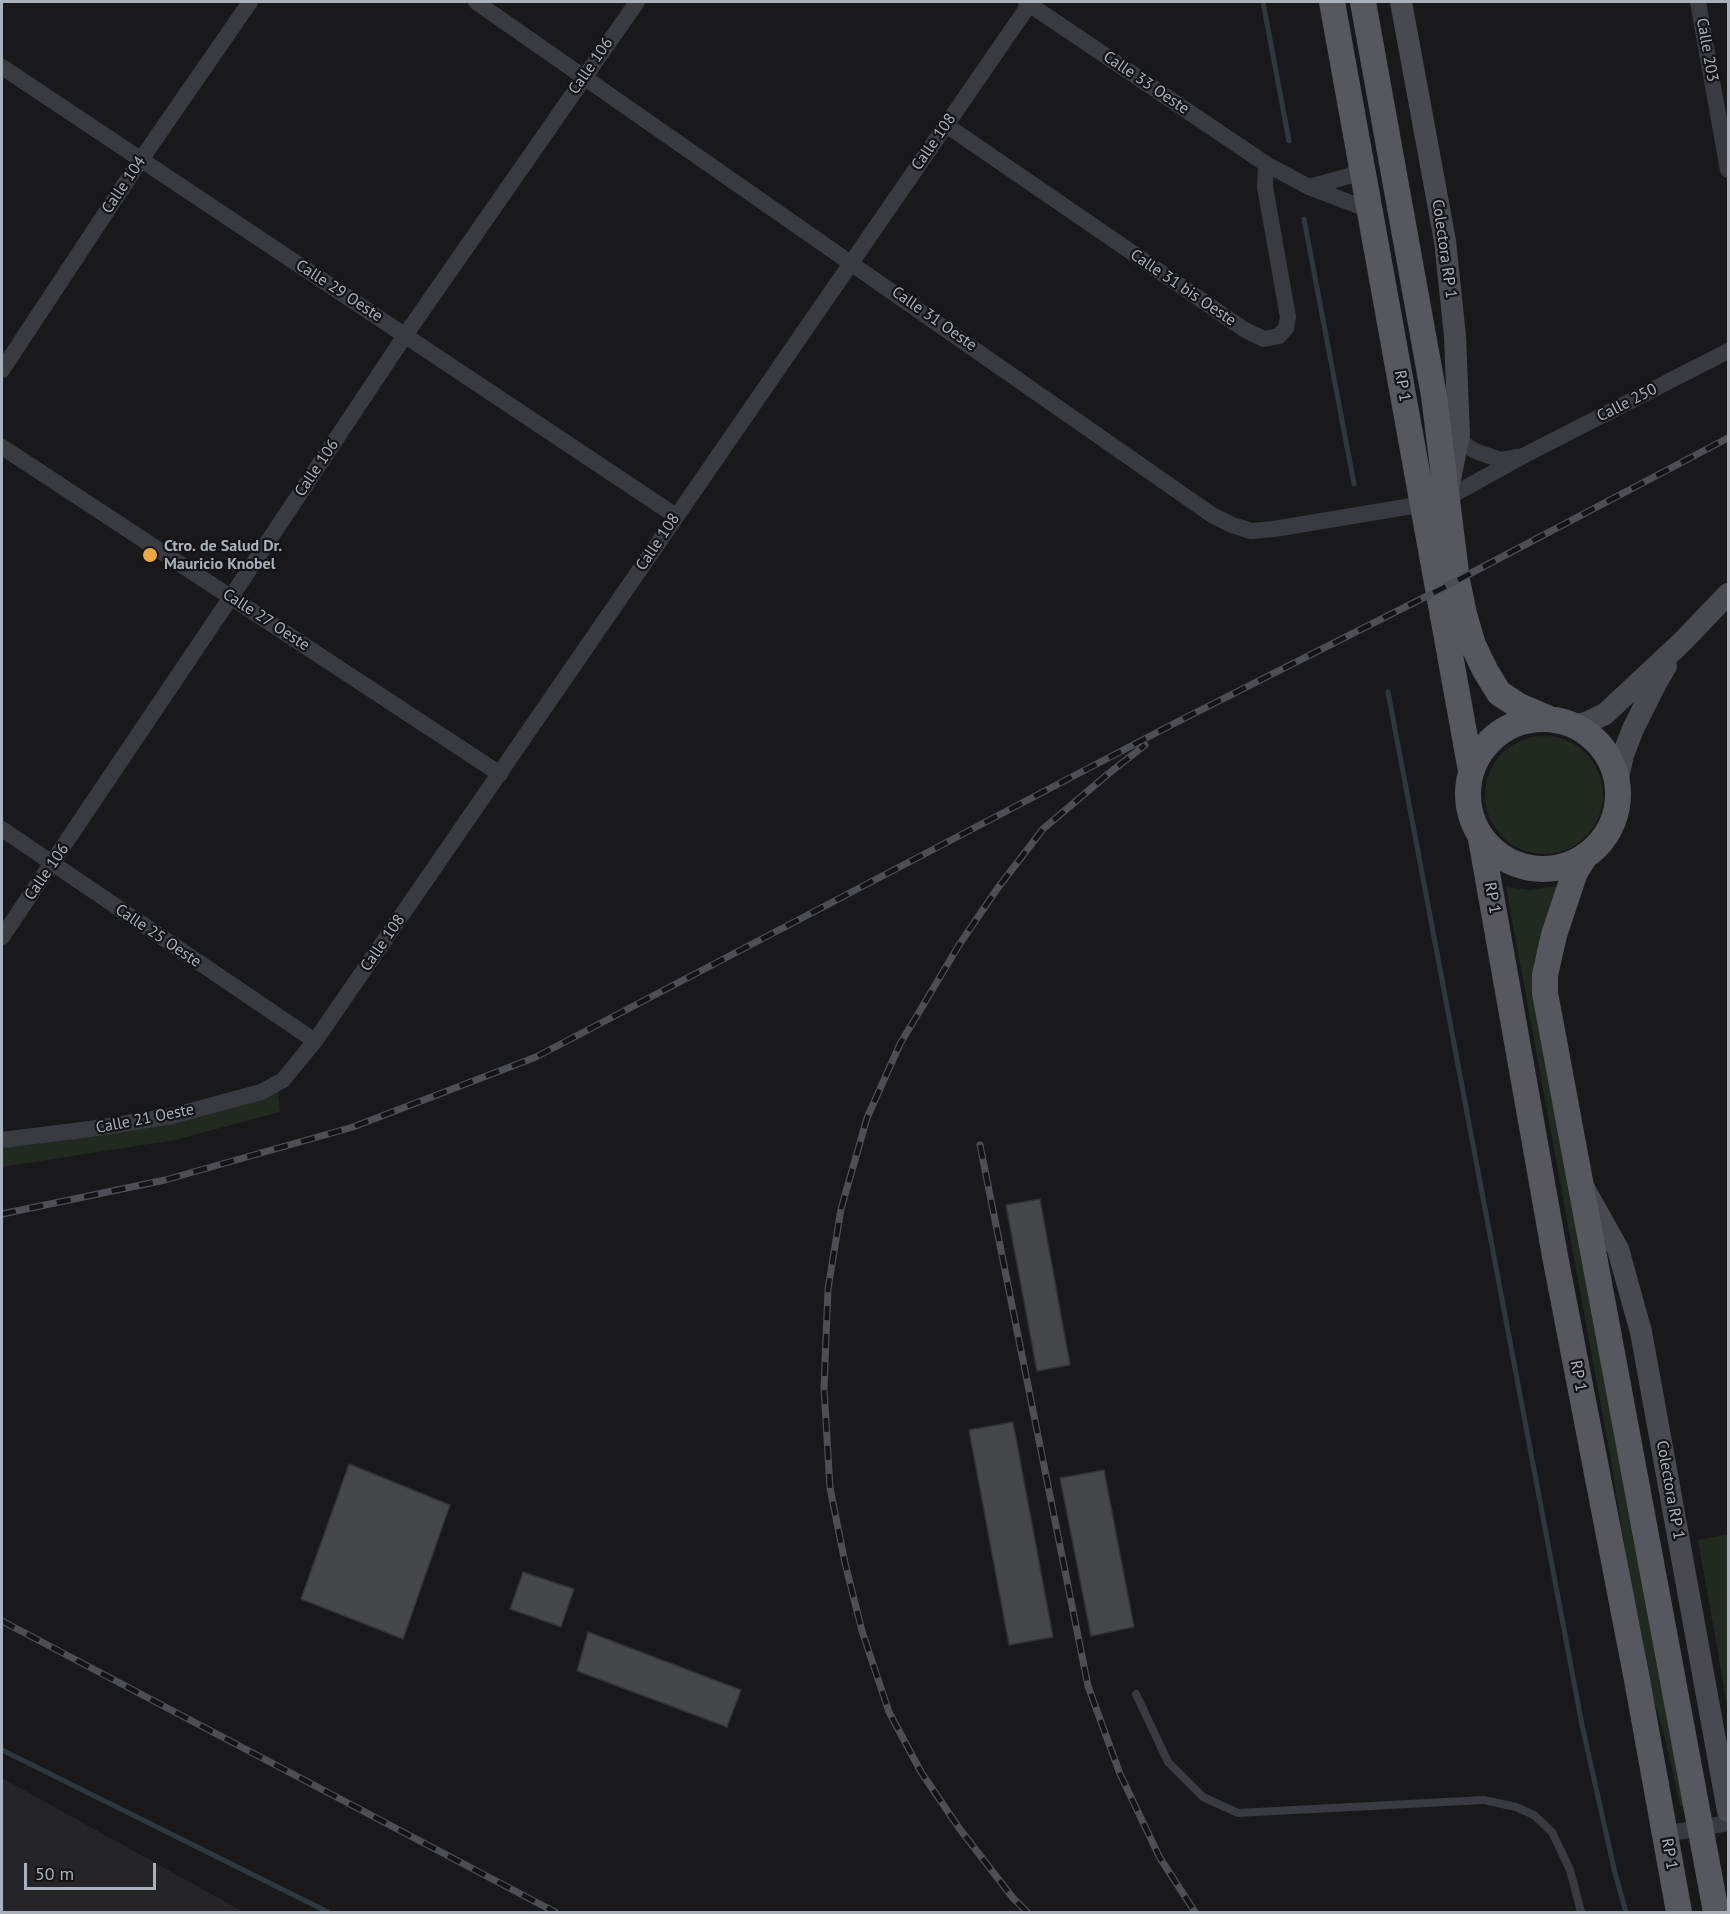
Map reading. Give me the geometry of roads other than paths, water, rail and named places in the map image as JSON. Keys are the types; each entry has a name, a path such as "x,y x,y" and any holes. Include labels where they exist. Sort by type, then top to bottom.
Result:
{"main road":[{"name":"RP 1","path":"1332,2 1370,212 1435,501 1473,645 1499,693 1519,706 1547,718"},
{"name":"RP 1","path":"1363,2 1434,396 1435,501 1472,771"},
{"name":"Colectora RP 1","path":"1401,2 1445,241 1455,336 1459,434 1456,459 1435,501"},
{"path":"1575,725 1586,723 1605,714 1682,642 1728,594"},
{"path":"1617,782 1612,763 1602,747 1588,733 1575,725 1547,718 1522,721 1500,732 1483,749 1472,771 1468,795 1472,819 1481,839 1503,858 1525,867 1550,869 1574,863 1597,849 1609,830 1617,807 1617,782 1623,755 1656,683 1682,642"},
{"name":"RP 1","path":"1481,839 1555,1256 1635,1668 1679,1912"},
{"path":"1585,856 1575,872 1554,935 1545,975 1545,993 1716,1912"},
{"name":"Colectora RP 1","path":"1579,1181 1618,1249 1641,1332 1728,1811"}],"street":[{"name":"Calle 104","path":"2,370 140,160 250,2"},
{"name":"Calle 31 Oeste","path":"476,2 851,261 1212,515 1251,531 1274,530 1435,501"},
{"name":"Calle 106","path":"2,937 406,334 584,75 637,2"},
{"name":"Calle 108","path":"283,1080 315,1041 500,774 1028,2"},
{"name":"Calle 33 Oeste","path":"1028,2 1266,164 1309,187 1370,212"},
{"name":"Calle 203","path":"1698,2 1728,170"},
{"name":"Calle 29 Oeste","path":"2,67 676,516"},
{"name":"Calle 31 bis Oeste","path":"946,125 1245,330 1264,339 1279,336 1286,328 1288,317 1265,188 1266,164"},
{"path":"1309,187 1349,176 1357,172 1361,166"},
{"name":"Calle 250","path":"1435,501 1728,351"},
{"name":"Calle 250","path":"1459,434 1465,445 1487,456 1501,460 1525,455"},
{"name":"Calle 27 Oeste","path":"2,447 500,774"},
{"name":"Calle 25 Oeste","path":"2,829 315,1041"},
{"name":"Calle 21 Oeste","path":"2,1140 172,1116 261,1092 283,1080"},
{"path":"1665,1834 1728,1822"}],"lane":[{"path":"1136,1694 1167,1762 1203,1797 1238,1813 1484,1800 1516,1807 1534,1815 1552,1832 1570,1870 1581,1912"}],"waterway":[{"path":"1263,2 1289,141"},
{"path":"1304,219 1354,484"},
{"path":"1388,692 1582,1725 1626,1912"},
{"path":"2,1750 328,1912"}],"railway":[{"path":"2,1214 165,1180 353,1127 536,1057 1175,723 1439,590 1728,438"},
{"path":"1027,1912 1013,1898 959,1828 921,1772 889,1712 862,1631 830,1488 824,1388 828,1289 841,1209 867,1118 900,1044 959,945 997,889 1043,829 1145,745"},
{"path":"980,1145 1088,1686 1120,1774 1160,1858 1195,1912"},
{"path":"2,1621 555,1912"}],"place":[{"name":"Ctro. de Salud Dr. Mauricio Knobel","path":"150,555"}]}
